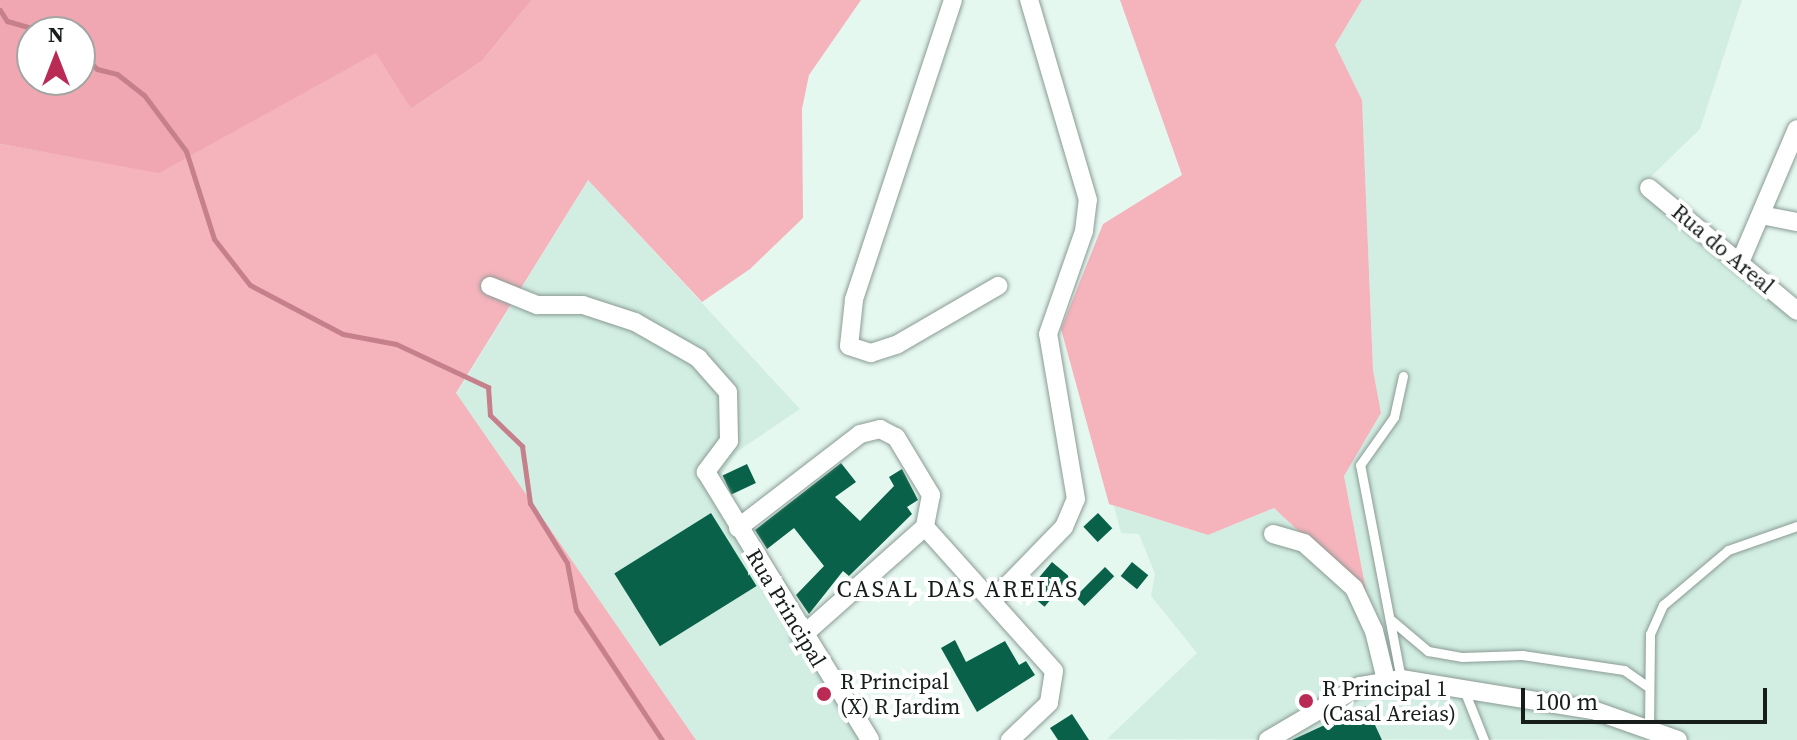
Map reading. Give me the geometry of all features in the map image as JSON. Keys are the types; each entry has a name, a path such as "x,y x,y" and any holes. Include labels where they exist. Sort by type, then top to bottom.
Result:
{"street":[{"path":"953,0 854,300 849,346 871,353 898,344 998,286"},
{"path":"993,600 1064,527 1076,499 1049,371 1048,334 1084,231 1088,200 1029,0"},
{"path":"1741,260 1797,129"},
{"name":"Rua do Areal","path":"1649,188 1741,260 1797,311"},
{"path":"1761,215 1797,222"},
{"name":"Rua Principal","path":"490,286 537,305 583,305 635,322 698,358 728,392 729,441 706,472 801,637 870,740"},
{"path":"738,528 860,434 880,429 896,437 931,495 925,527 801,637"},
{"path":"925,527 993,600 1056,677 1049,703 1034,733 1010,740"},
{"path":"1273,534 1304,543 1354,588 1393,680"},
{"path":"1268,740 1360,686 1393,680 1593,710 1678,740"}],"lane":[{"path":"1393,680 1386,613 1360,465 1394,417 1403,376"},
{"path":"1649,730 1650,634 1663,605 1728,550 1797,526"},
{"path":"1386,613 1398,631 1428,651 1594,665 1624,670 1648,687"},
{"path":"1464,690 1484,740"}],"shaded area":[{"path":"0,0 532,0 482,61 411,109 376,53 159,173 0,144"},
{"path":"532,0 861,0 809,75 802,109 803,218 750,269 702,302 588,180 456,393 696,740 0,740 0,144 159,172 377,52 411,109 482,61"},
{"path":"1120,0 1362,0 1335,45 1362,100 1373,370 1381,413 1344,476 1367,595 1274,508 1208,535 1109,504 1061,329 1103,224 1182,175"},
{"path":"1362,0 1742,0 1700,129 1638,189 1797,322 1797,740 1107,739 1197,653 1151,596 1155,574 1139,534 1121,533 1114,506 1208,535 1274,508 1367,594 1344,476 1381,413 1373,370 1362,100 1335,45"},
{"path":"588,180 800,409 738,451 720,476 722,490 880,740 696,740 456,394"}],"building":[{"path":"841,463 856,482 835,497 860,521 894,486 889,477 902,469 918,500 907,507 912,514 849,576 843,571 809,614 796,595 824,566 794,528 767,549 755,530"},
{"path":"747,464 756,483 731,494 723,475"},
{"path":"711,513 757,586 660,646 614,573"},
{"path":"1098,513 1112,528 1098,542 1083,527"},
{"path":"1052,562 1070,577 1045,607 1027,592"},
{"path":"1132,562 1148,575 1137,589 1121,576"},
{"path":"1105,567 1114,576 1084,606 1075,597"},
{"path":"955,640 966,662 1005,641 1019,665 1026,661 1035,675 977,712 941,648"},
{"path":"1366,706 1382,740 1292,740"},
{"path":"1072,714 1089,740 1058,740 1050,728"}],"waterway":[{"path":"0,10 7,21 16,24"},
{"path":"96,68 117,74 144,95 186,151 214,239 250,285 343,334 396,344 488,387 490,415 522,446 530,503 567,563 576,610 662,740"}],"place":[{"name":"R Principal (X) R Jardim","path":"824,694"},
{"name":"R Principal 1 (Casal Areias)","path":"1306,701"}],"district":[{"name":"CASAL DAS AREIAS","path":"958,589"}]}
